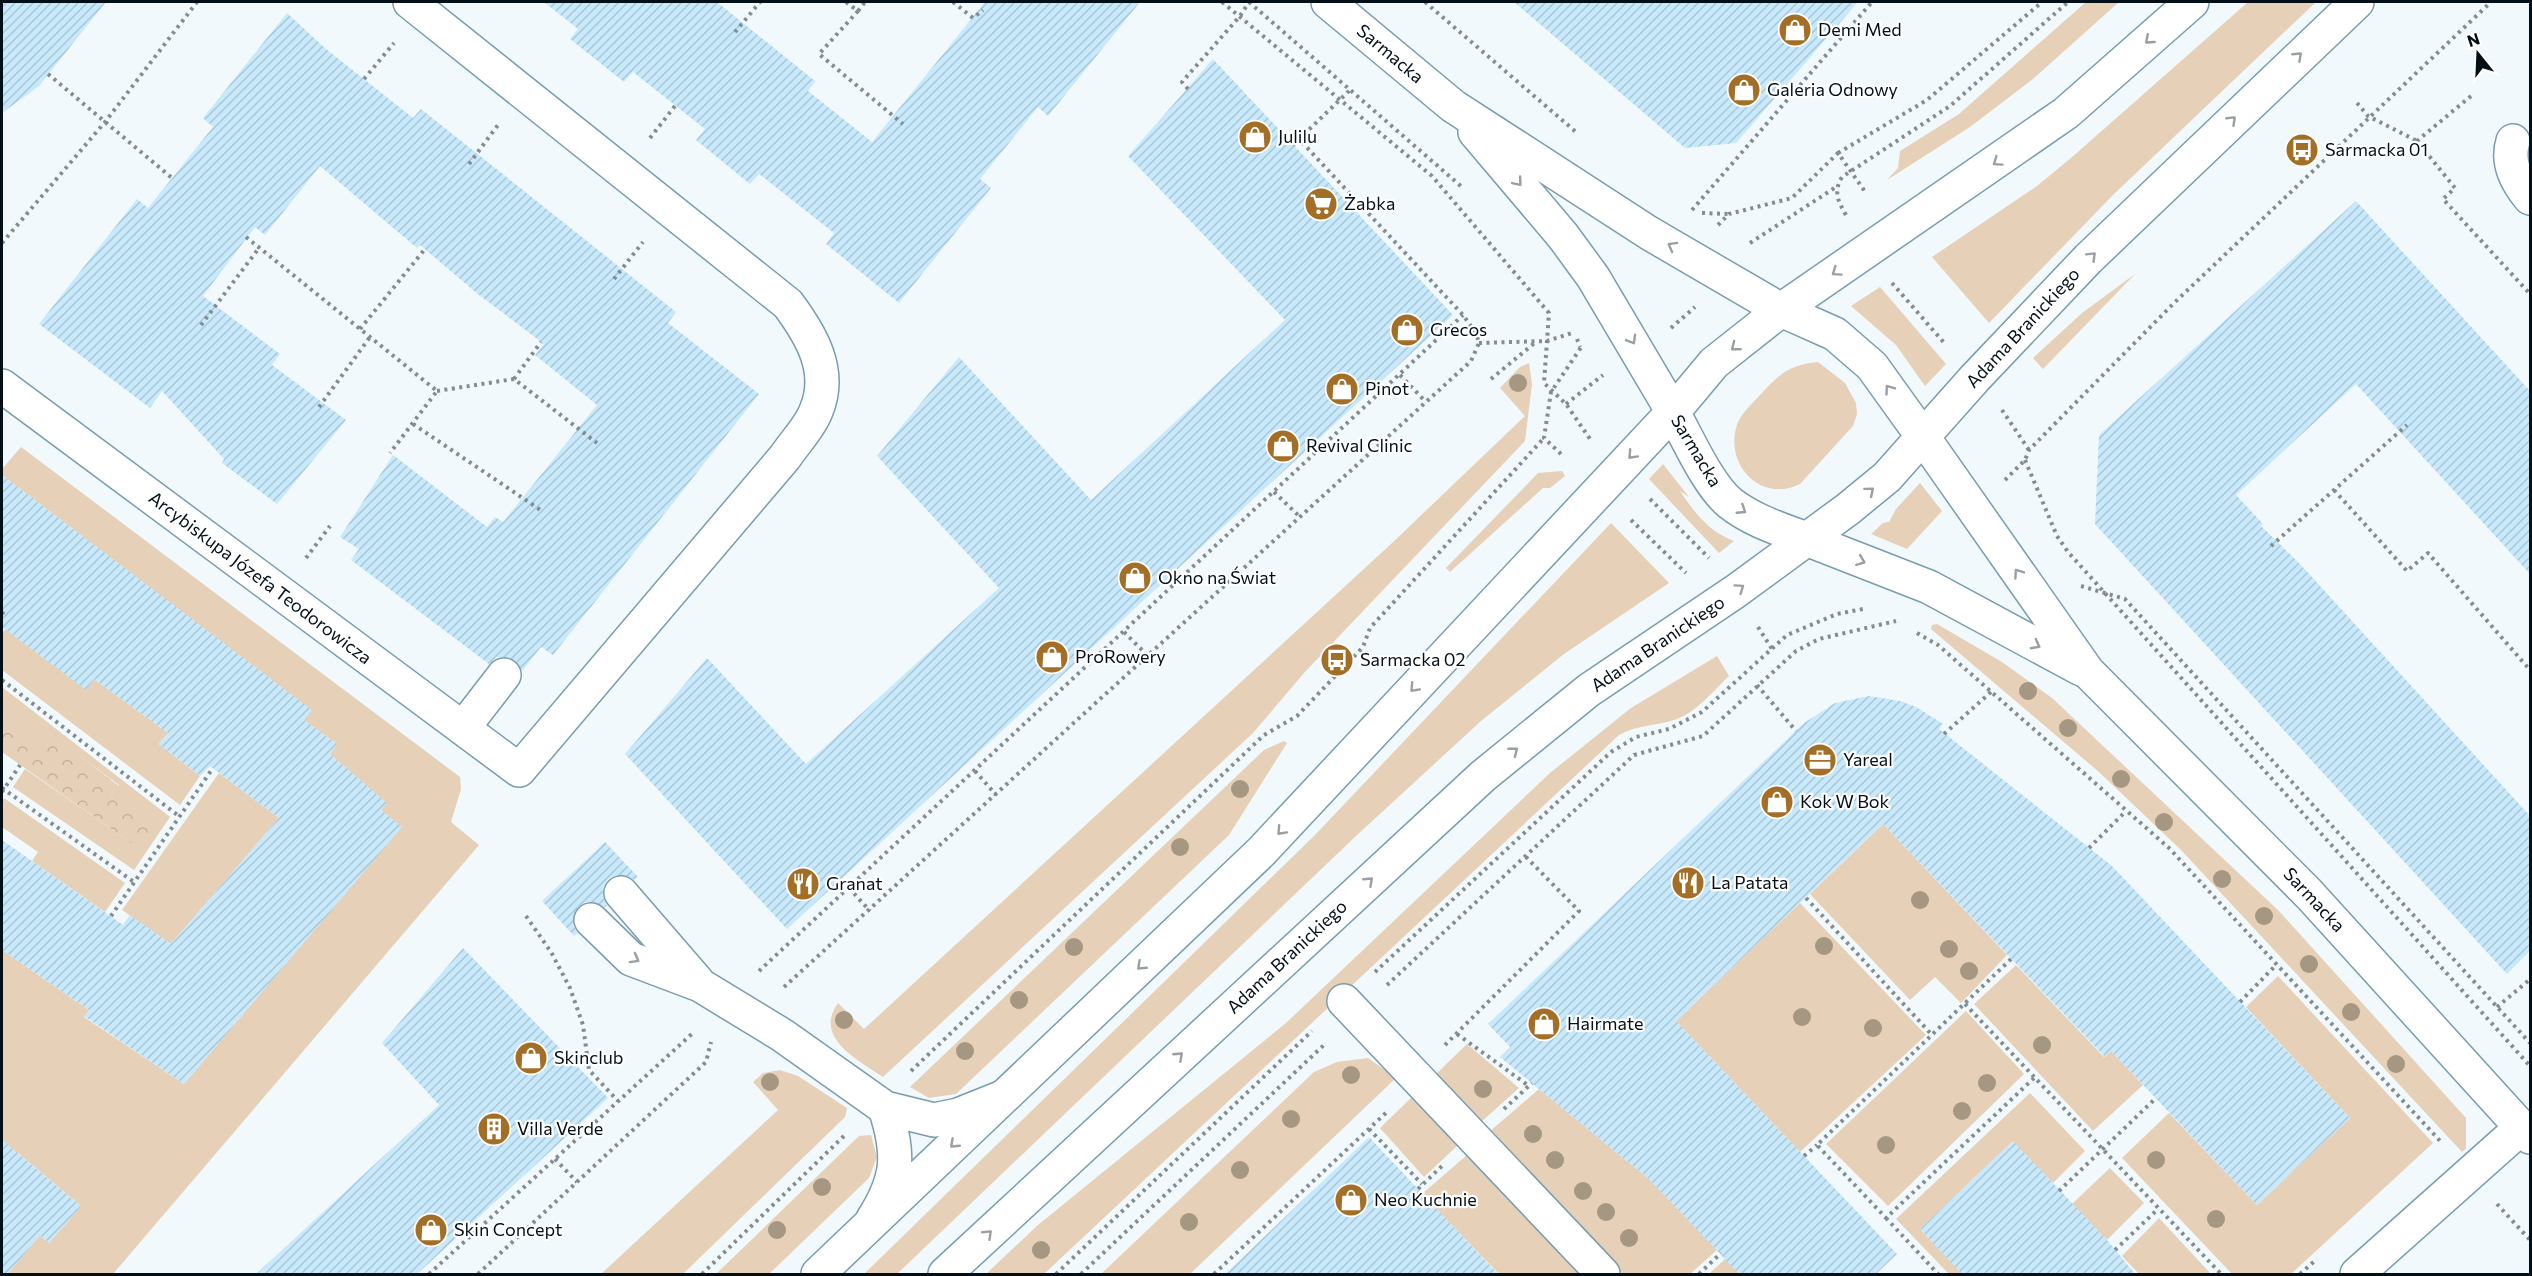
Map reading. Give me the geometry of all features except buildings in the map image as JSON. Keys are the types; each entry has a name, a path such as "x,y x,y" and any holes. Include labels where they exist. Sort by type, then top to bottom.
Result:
{"main road":[{"name":"Arcybiskupa Józefa Teodorowicza","path":"2,386 519,770 785,457 817,410 823,370 809,332 788,304 410,2"},
{"name":"Sarmacka","path":"1328,2 1453,106 1649,233 1723,274 1781,310 1835,334 1872,366 2088,672 2309,894 2526,1132"},
{"path":"818,1275 1261,852 1673,412 1714,363 1781,310 2066,113 2193,2"},
{"name":"Adama Branickiego","path":"945,1275 1483,776 1589,690 1806,539 1887,477 2088,259 2357,2"},
{"name":"Sarmacka","path":"1453,106 1563,236 1587,268 1619,317 1711,481 1729,502 1759,520 1929,587 2088,672"},
{"path":"2513,141 2512,166 2519,184 2530,198"},
{"path":"463,728 504,675"},
{"path":"621,892 655,935 700,985"},
{"path":"591,920 631,959 700,985 782,1035 882,1105 934,1120 958,1115 1003,1097"},
{"path":"1350,1007 1603,1275"},
{"path":"872,1221 889,1193 895,1172 896,1149 882,1105"},
{"path":"2357,1275 2469,1173 2526,1132"}],"path":[{"path":"2,243 105,122 197,2"},
{"path":"735,32 760,2"},
{"path":"846,2 858,11"},
{"path":"865,2 819,54 903,124"},
{"path":"952,2 973,18 983,10"},
{"path":"1222,2 1439,184 1549,313 1544,383 1566,404 1595,447"},
{"path":"1188,88 1182,82 1240,16 1249,2 1468,194"},
{"path":"1425,2 1584,138"},
{"path":"1872,2 1690,213 1729,214 1792,198 1839,153 1927,100 2042,2"},
{"path":"1748,244 1836,187 1842,177 1851,170 1950,106 2068,2"},
{"path":"2000,484 2025,460 2030,450 2174,303 2368,116 2491,2"},
{"path":"48,74 172,178"},
{"path":"1293,145 1350,90"},
{"path":"2417,141 2471,96"},
{"path":"2356,103 2368,116 2417,141 2456,188 2443,199 2530,294"},
{"path":"726,1002 764,991 780,989 789,984 1471,361 1479,343 1476,333 1463,315 1299,139"},
{"path":"1839,153 1866,193"},
{"path":"1836,187 1837,199 1845,213"},
{"path":"1716,228 1729,214"},
{"path":"246,237 437,391"},
{"path":"201,325 260,248"},
{"path":"360,329 425,249"},
{"path":"1886,276 1950,350"},
{"path":"1668,330 1697,305"},
{"path":"429,1275 849,888 1463,315"},
{"path":"1570,322 1580,347"},
{"path":"1479,343 1547,341 1575,332"},
{"path":"320,407 370,337"},
{"path":"702,1275 882,1105 1264,735 1297,716 1363,647 1370,628 1544,438 1551,392 1580,347 1590,340"},
{"path":"1491,379 1537,341"},
{"path":"390,453 437,391 514,379 541,342"},
{"path":"1400,375 1426,402"},
{"path":"1566,404 1604,375"},
{"path":"514,379 597,443"},
{"path":"1999,406 2030,450"},
{"path":"413,424 542,512"},
{"path":"2271,546 2407,425"},
{"path":"1544,438 1561,454"},
{"path":"2025,460 2057,536 2105,594 2530,1066"},
{"path":"2334,490 2407,571 2428,553 2530,669"},
{"path":"1274,492 1300,517"},
{"path":"1647,496 1713,562"},
{"path":"1625,515 1690,576"},
{"path":"313,548 330,526"},
{"path":"2073,579 2080,586 2125,599 2530,1043"},
{"path":"1082,1275 1350,1007 1611,753 1636,737 1669,729 1702,712 1787,635 1805,626 1870,607"},
{"path":"1056,1275 1350,1007 1526,857 1634,755 1703,736 1796,651 1819,639 1899,621"},
{"path":"1756,623 1772,649"},
{"path":"1909,627 1938,645 2169,848 2530,1240"},
{"path":"1124,632 1148,656"},
{"path":"2,680 180,817"},
{"path":"1757,685 1796,731"},
{"path":"1944,734 1992,692"},
{"path":"20,765 2,790 134,882"},
{"path":"111,916 213,768"},
{"path":"975,771 996,795"},
{"path":"2089,848 2126,811"},
{"path":"1214,1275 1369,1129 1457,1034 1579,911 1526,857"},
{"path":"849,888 870,911"},
{"path":"1806,898 1932,1035"},
{"path":"526,916 551,952 570,988 583,1025 589,1070 618,1101"},
{"path":"1804,1156 2011,959"},
{"path":"2240,1002 2276,965"},
{"path":"2497,1007 2528,981"},
{"path":"478,1275 706,1062 711,1041 726,1002"},
{"path":"1965,1004 2100,1150 2221,1275"},
{"path":"1457,1034 1529,1086"},
{"path":"1886,1218 2034,1078"},
{"path":"2059,1191 2156,1098"},
{"path":"1369,1129 1422,1184"},
{"path":"1817,1145 1938,1275"},
{"path":"555,1159 577,1182"},
{"path":"2115,1250 2158,1209"},
{"path":"1699,1275 1720,1253"}],"green space":[{"path":"2086,2 2119,2 2033,79 1970,127 1887,180 1898,168 1900,151 1959,114"},
{"path":"2248,2 2316,2 2113,195 1989,323 1932,257 2037,186"},
{"path":"2135,274 2043,369 2033,358 2082,313"},
{"path":"1880,287 1946,364 1925,386 1896,345 1851,306"},
{"path":"1818,362 1845,383 1856,403 1857,414 1853,426 1800,484 1786,489 1773,489 1760,485 1750,478 1736,456 1734,442 1738,423 1746,410 1779,376 1799,365"},
{"path":"1529,363 1532,384 1525,441 1304,673 1253,733 883,1077 842,1047 831,1027 832,1016 838,1003 864,1029 1391,544 1525,416 1500,388 1520,367"},
{"path":"21,447 460,777 461,789 451,822 479,845 113,1274 7,1274 40,1235 49,1243 81,1206 18,1153 10,1162 2,1154 2,950 89,1010 84,1017 184,1084 401,827 381,810 386,803 330,754 337,744 304,720 311,710 2,475 2,469"},
{"path":"1663,464 1689,497 1680,491 1703,520 1717,532 1734,541 1719,553 1649,479"},
{"path":"1562,471 1565,476 1550,488 1543,488 1450,572 1446,568 1538,473"},
{"path":"1920,483 1942,511 1907,549 1871,534 1883,523 1889,522 1896,509"},
{"path":"1611,523 1669,583 1564,654 1481,721 1356,836 897,1274 864,1274 1315,835"},
{"path":"1937,624 2002,662 2052,698 2279,911 2466,1118 2466,1149 2462,1152 2181,850 2099,772 1931,629 1932,625"},
{"path":"5,629 94,679 168,733 159,744 200,776 180,805 2,670 2,634"},
{"path":"1717,656 1729,676 1703,701 1682,717 1632,729 1619,735 1044,1274 986,1274 1038,1225 1286,1023 1550,773 1631,708"},
{"path":"2,687 170,817 134,870 13,787 25,769 143,851 157,832 110,797 119,785 54,737 45,749 2,717"},
{"path":"2,717 45,748 54,736 119,786 110,797 158,832 144,852 2,752"},
{"path":"1284,741 1287,743 1229,835 956,1094 929,1098 910,1087 1264,750"},
{"path":"219,773 279,818 171,944 122,910"},
{"path":"4,798 125,883 105,912 32,861 38,852 2,827"},
{"path":"1883,824 2007,955 1961,1003 1935,977 1910,1000 1810,894"},
{"path":"1800,903 1926,1035 1800,1152 1676,1021"},
{"path":"2016,965 2104,1057 2111,1051 2143,1085 2093,1131 1974,1004"},
{"path":"2278,976 2433,1143 2291,1274 2232,1274 2122,1158 2169,1113 2257,1205 2350,1118 2246,1007"},
{"path":"1966,1011 2024,1074 1888,1206 1826,1144"},
{"path":"1467,1044 1519,1088 1480,1123 1434,1076"},
{"path":"1368,1058 1396,1078 1190,1274 1101,1274 1314,1072 1337,1062"},
{"path":"780,1070 798,1076 847,1108 845,1117 683,1274 601,1274 778,1110 753,1082 763,1073"},
{"path":"1539,1089 1649,1179 1717,1250 1690,1274 1623,1274 1489,1132"},
{"path":"2030,1093 2085,1151 2053,1183 2012,1142 1920,1229 1963,1274 1949,1274 1896,1219"},
{"path":"1413,1096 1458,1145 1424,1177 1380,1128"},
{"path":"871,1135 877,1157 869,1178 769,1274 716,1274 859,1136"},
{"path":"1467,1155 1580,1274 1499,1274 1422,1194"},
{"path":"2110,1168 2144,1203 2107,1240 2072,1204"},
{"path":"2159,1218 2211,1274 2139,1274 2122,1256"},
{"path":"1725,1259 1740,1274 1709,1274"}],"place":[{"name":"Demi Med","path":"1795,30"},
{"name":"Galeria Odnowy","path":"1744,90"},
{"name":"Julilu","path":"1255,137"},
{"name":"Sarmacka 01","path":"2302,150"},
{"name":"Żabka","path":"1321,204"},
{"name":"Grecos","path":"1407,330"},
{"name":"Pinot","path":"1342,389"},
{"name":"Revival Clinic","path":"1283,446"},
{"name":"Okno na Świat","path":"1135,578"},
{"name":"ProRowery","path":"1052,657"},
{"name":"Sarmacka 02","path":"1337,660"},
{"name":"Yareal","path":"1820,760"},
{"name":"Kok W Bok","path":"1777,802"},
{"name":"La Patata","path":"1688,883"},
{"name":"Granat","path":"803,884"},
{"name":"Hairmate","path":"1544,1024"},
{"name":"Skinclub","path":"531,1058"},
{"name":"Villa Verde","path":"494,1129"},
{"name":"Neo Kuchnie","path":"1351,1200"},
{"name":"Skin Concept","path":"431,1230"}]}
